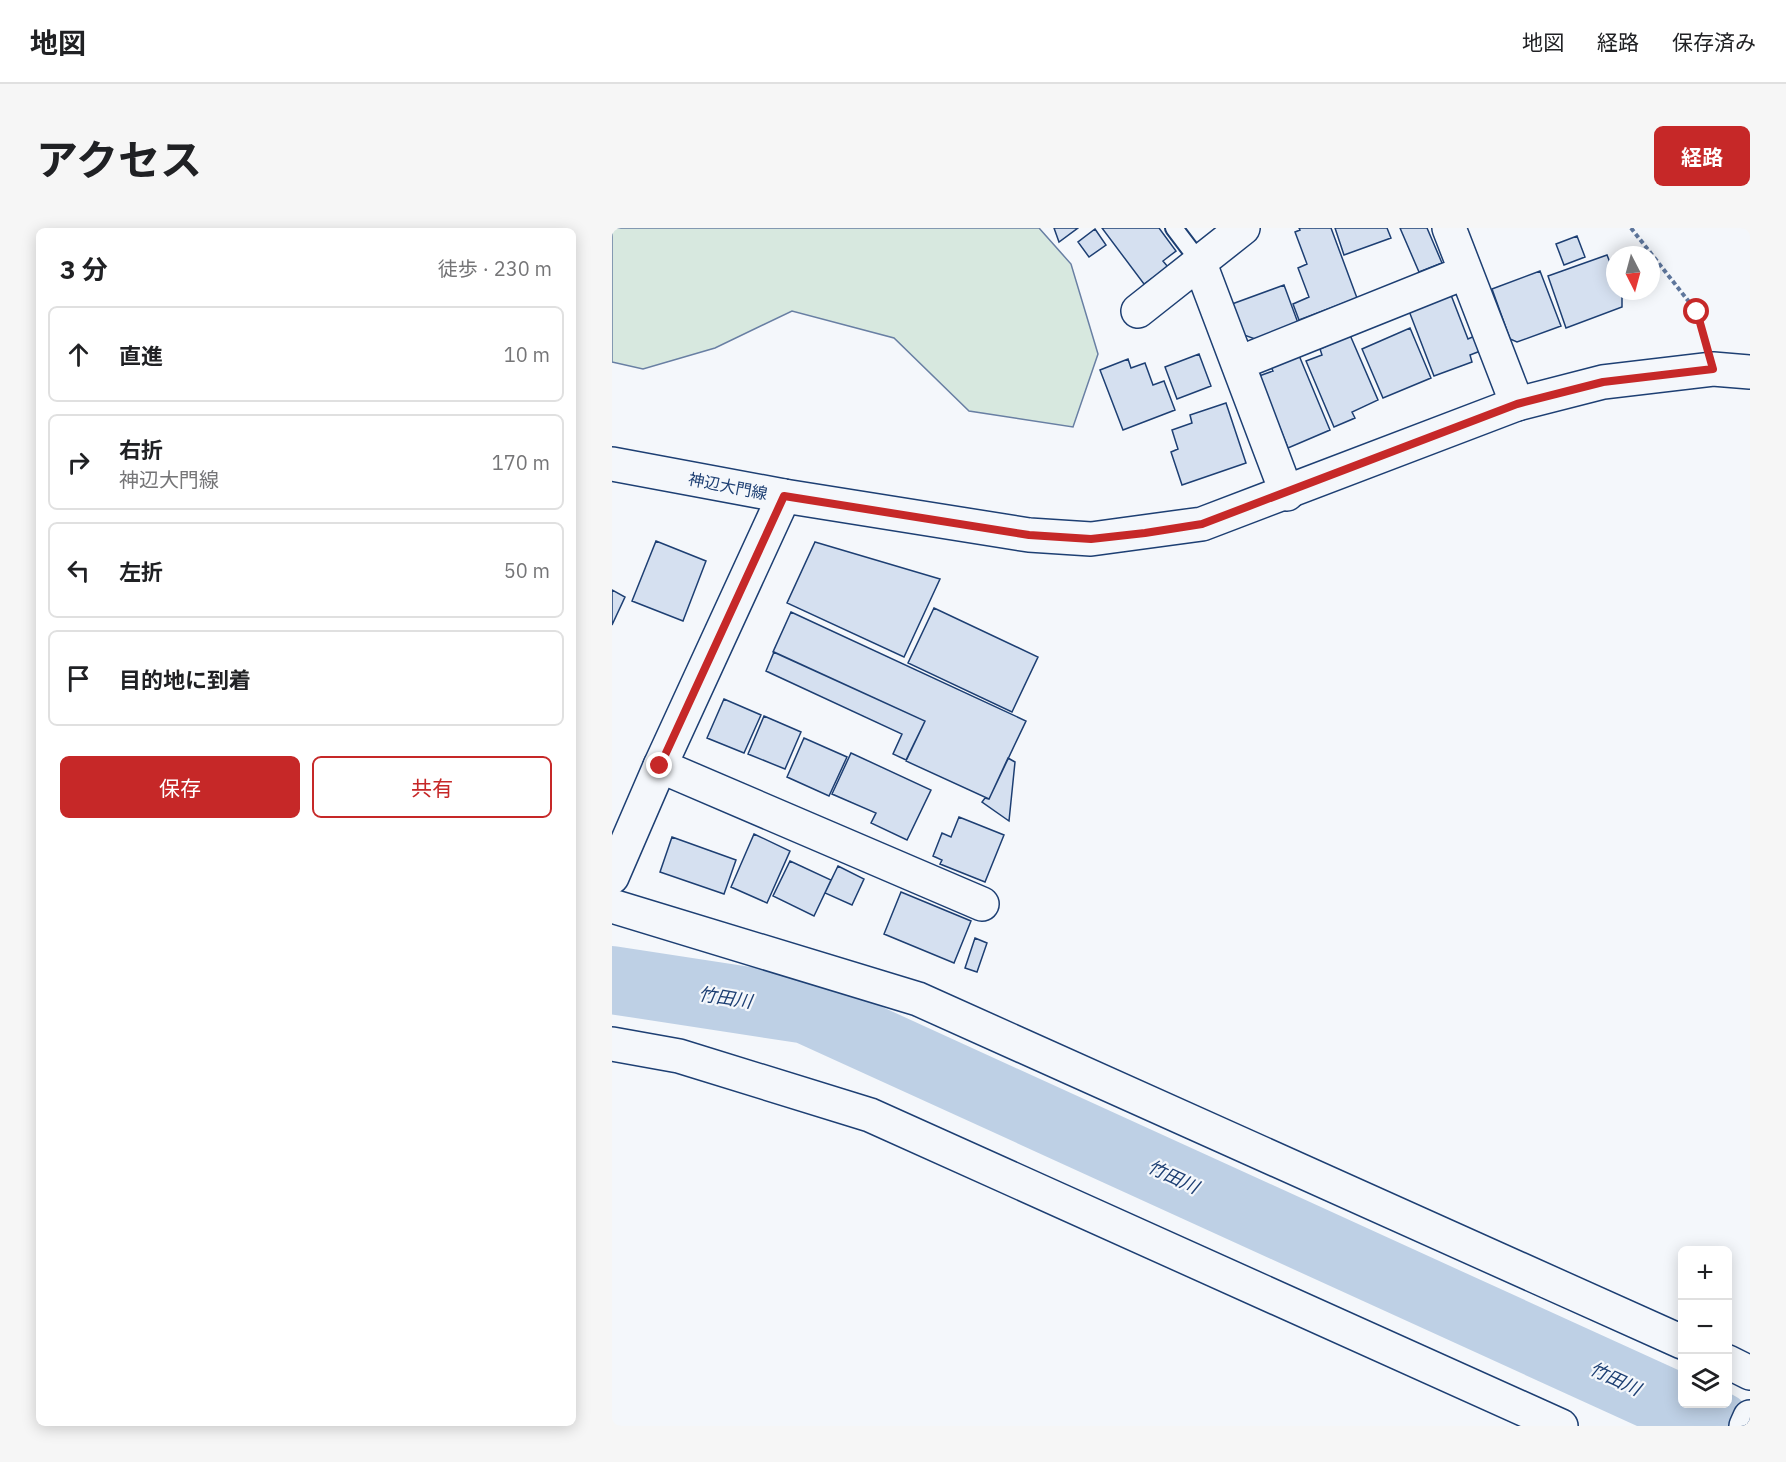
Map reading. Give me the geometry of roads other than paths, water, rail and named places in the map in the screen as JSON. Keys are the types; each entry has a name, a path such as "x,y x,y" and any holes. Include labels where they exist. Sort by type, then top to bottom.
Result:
{"street":[{"path":"1138,311 1243,228"},
{"path":"1449,228 1517,404"},
{"path":"1199,261 1287,494"},
{"path":"1239,363 1466,272"},
{"name":"神辺大門線","path":"612,464 784,496 1029,535 1091,539 1202,524 1287,494 1517,404 1603,382 1713,369 1750,372"},
{"path":"612,877 660,766 784,496"},
{"path":"660,766 982,904"},
{"path":"612,906 918,999 1678,1340"},
{"path":"612,1044 679,1056 870,1115 1562,1426"},
{"path":"1732,1364 1750,1372"},
{"path":"1746,1426 1750,1417"}],"lane":[{"path":"1174,228 1199,261"}],"waterway":[{"name":"竹田川","path":"612,980 807,1010 1719,1426"}]}
